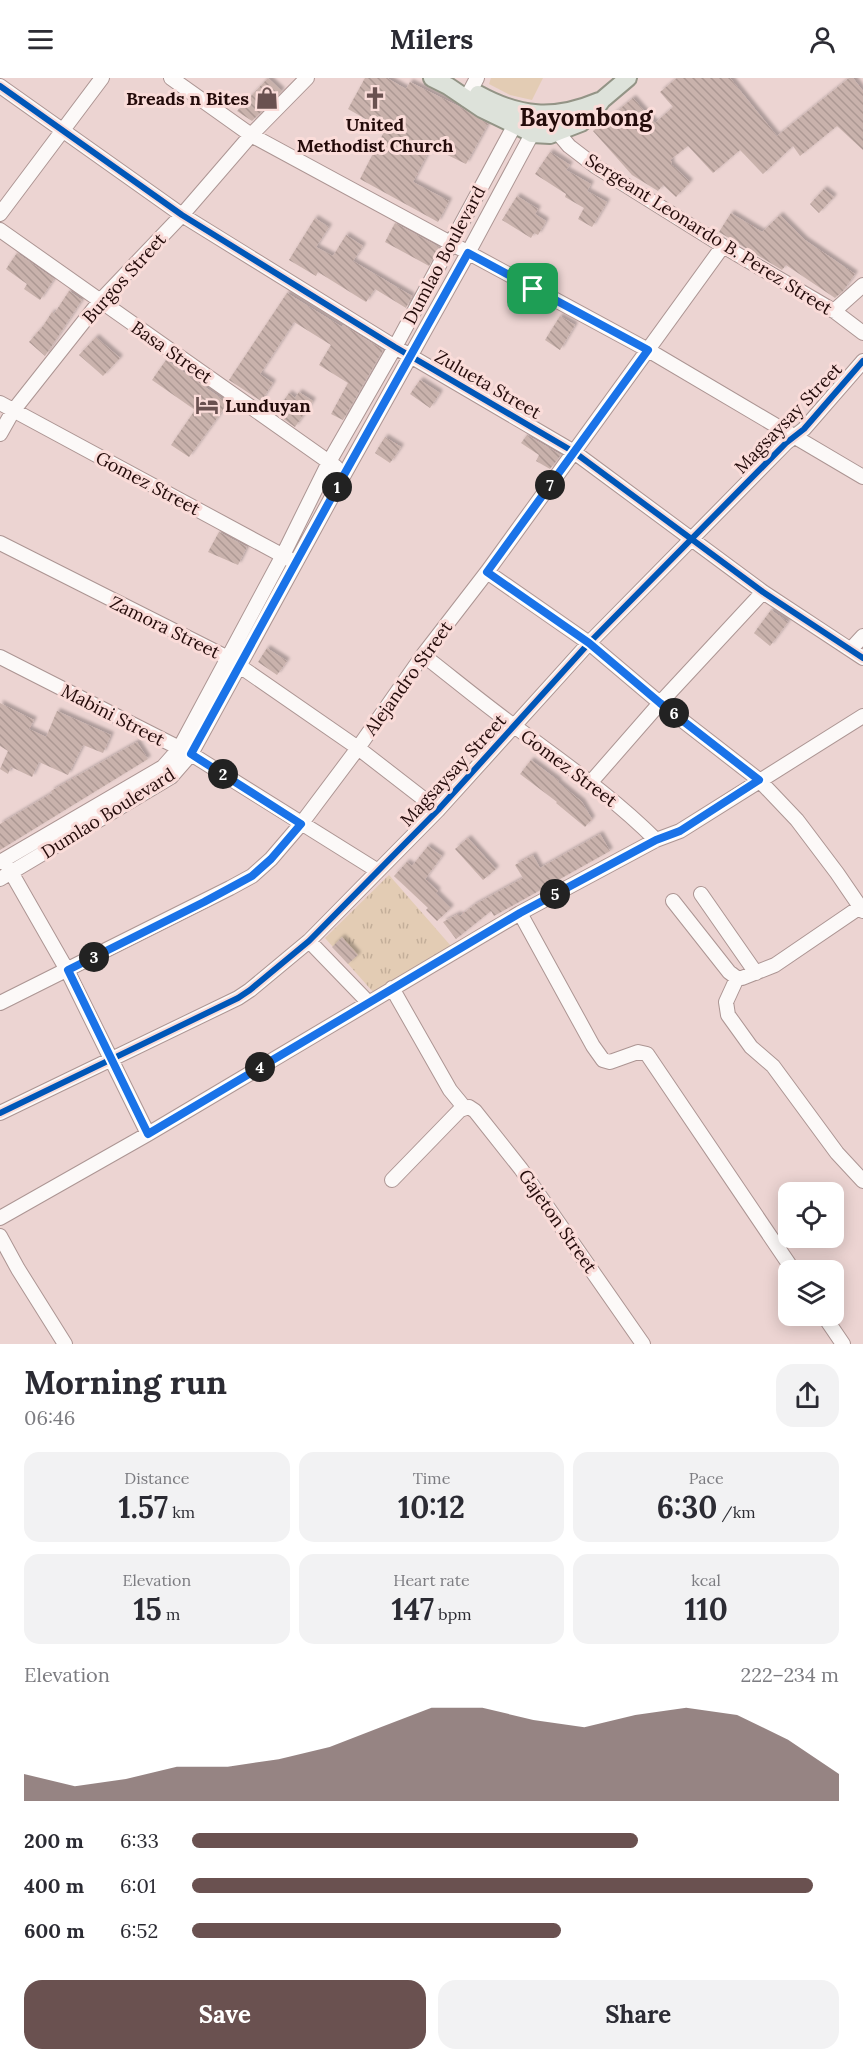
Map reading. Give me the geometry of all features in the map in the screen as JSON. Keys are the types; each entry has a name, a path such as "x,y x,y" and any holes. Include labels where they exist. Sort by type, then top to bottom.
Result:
{"main road":[{"path":"432,78 448,86 471,89 518,119 532,134 550,135 558,134 581,123 592,114 602,100 628,78"},
{"path":"518,119 581,109 602,100"}],"street":[{"path":"0,214 102,78"},
{"path":"171,78 251,135 648,350 863,477"},
{"name":"Burgos Street","path":"0,434 13,411 100,301 182,215 251,135 307,78"},
{"name":"Zulueta Street","path":"0,87 63,129 182,215 395,347 574,452 763,592 863,658"},
{"name":"Sergeant Leonardo B. Perez Street","path":"543,115 569,146 602,170 723,246 834,311 863,333"},
{"name":"Dumlao Boulevard","path":"2,861 185,752 228,658 329,462 395,347 518,119"},
{"name":"Dumlao Boulevard","path":"6,876 171,777 240,666 532,134"},
{"name":"Basa Street","path":"0,230 345,473"},
{"name":"Alejandro Street","path":"0,1003 204,902 252,876 271,859 301,824 358,748 423,655 487,572 723,246"},
{"path":"834,311 863,285"},
{"name":"Magsaysay Street","path":"0,1113 238,998 309,941 438,810 589,643 786,442 795,436 863,361"},
{"name":"Gomez Street","path":"0,403 296,563"},
{"name":"Zamora Street","path":"0,543 228,658 358,748 438,810"},
{"path":"487,572 589,643 660,703 759,780 797,820 861,909 775,965 756,974 737,978 729,972 674,901"},
{"path":"591,782 660,703 763,592"},
{"path":"851,649 863,636"},
{"name":"Gomez Street","path":"423,655 514,727 591,782 656,840"},
{"name":"Mabini Street","path":"0,657 185,752 378,871"},
{"path":"0,1218 148,1134 520,913 656,840 680,831 863,716"},
{"path":"2,861 6,876 68,970 148,1134"},
{"path":"701,894 756,974"},
{"path":"520,913 572,1011 600,1058 610,1062 638,1052 647,1054 786,1260"},
{"path":"309,941 368,1002"},
{"path":"737,978 726,1002 728,1015 751,1047 773,1066 837,1153 863,1181"},
{"name":"Gajeton Street","path":"392,988 450,1090 464,1107 475,1111 521,1169 643,1344"},
{"path":"393,1180 464,1107"},
{"path":"0,1236 65,1344"},
{"path":"831,1326 843,1344"}],"green space":[{"path":"491,78 543,78 532,100 510,95 489,84"},
{"path":"389,875 451,946 373,992 325,938"}],"building":[{"path":"268,78 282,91 252,121 237,111"},
{"path":"365,78 387,78 406,89 410,82 488,124 466,164 431,147 413,182 449,201 438,222 360,179 385,130 348,109"},
{"path":"677,78 730,78 777,136 849,78 853,78 863,91 863,150 837,126 800,156 793,146 763,174 740,150 713,173 688,146 670,160 671,164 690,182 676,197 663,185 658,191 632,175 593,131 633,98 655,123 673,107 660,92"},
{"path":"550,152 570,165 566,170 591,184 587,191 607,202 592,227 578,219 584,208 535,174"},
{"path":"824,189 834,197 819,213 810,204"},
{"path":"517,196 538,209 535,214 546,221 538,235 534,233 531,238 502,220"},
{"path":"731,213 762,232 780,215 805,240 855,274 835,298 786,265 782,270 719,232"},
{"path":"315,218 329,227 316,247 333,256 346,235 363,246 353,261 412,296 406,308 375,289 366,302 318,272 316,276 289,260"},
{"path":"395,223 439,247 429,266 385,242"},
{"path":"17,253 54,279 40,300 24,289 27,284 6,269"},
{"path":"69,291 82,300 45,356 29,342 52,312 54,314"},
{"path":"287,293 383,350 343,420 331,414 348,383 319,365 331,345 294,322 260,374 273,383 261,401 229,380"},
{"path":"560,316 575,325 560,350 545,340"},
{"path":"96,337 120,358 103,376 79,355"},
{"path":"166,360 228,403 189,457 171,445 195,410 152,380"},
{"path":"420,380 440,393 430,408 410,394"},
{"path":"299,392 313,401 295,427 275,413 289,393 295,398"},
{"path":"527,435 561,455 550,469 536,461 539,455 521,443"},
{"path":"385,437 401,447 390,463 375,453"},
{"path":"219,532 247,547 238,565 208,552"},
{"path":"771,610 788,622 770,646 754,633"},
{"path":"267,648 287,661 277,675 258,662"},
{"path":"0,703 34,720 29,729 46,737 57,711 111,735 103,753 83,745 68,775 39,762 32,777 11,767 8,774 0,769 8,751 0,746"},
{"path":"137,742 148,759 0,850 0,824 52,793 51,791"},
{"path":"531,760 582,802 592,819 585,827 520,774"},
{"path":"600,834 610,851 494,916 491,911 456,939 443,922 458,914 460,916 474,905 523,878 515,865 533,855 540,868"},
{"path":"468,838 496,869 483,880 455,849"},
{"path":"428,846 442,856 425,879 451,908 437,921 426,910 428,908 394,876 407,862 412,866"},
{"path":"342,937 358,955 348,964 332,947"}],"cycle path":[{"path":"0,86 182,215 395,347 574,452 763,592 863,658"},
{"path":"0,1113 238,998 309,941 438,810 589,643 786,443 804,429 863,361"}],"place":[{"name":"Breads n Bites","path":"267,98"},
{"name":"United Methodist Church","path":"375,98"},
{"name":"Lunduyan","path":"207,405"}],"district":[{"name":"Bayombong","path":"586,117"}],"route":[{"path":"468,253 533,289 648,350 487,572 589,643 660,703 759,780 680,831 656,840 520,913 148,1134 68,970 252,876 271,859 301,824 191,754 468,253"}]}
